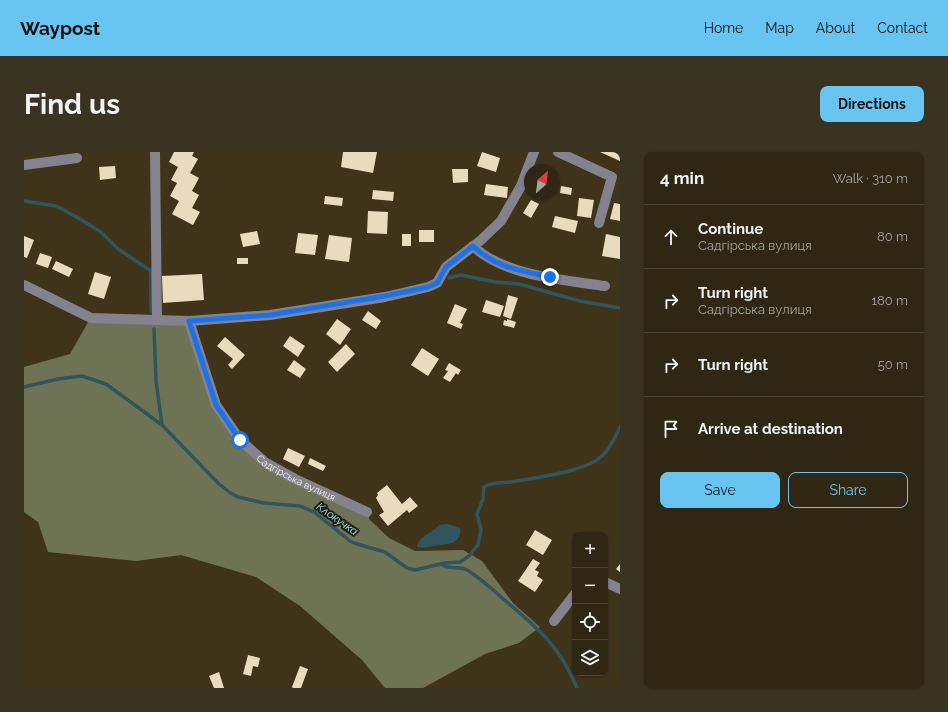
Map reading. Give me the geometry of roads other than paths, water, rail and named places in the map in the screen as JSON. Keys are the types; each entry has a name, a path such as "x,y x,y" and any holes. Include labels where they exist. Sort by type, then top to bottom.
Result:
{"street":[{"path":"155,152 157,319"},
{"path":"24,285 91,318 189,321 270,315 385,296 428,287 437,283 446,267 473,246 501,221 521,186 534,152"},
{"path":"558,152 612,177 599,223"},
{"path":"24,165 77,158"},
{"path":"473,246 483,256 501,265 550,277 605,286"},
{"name":"Садгірська вулиця","path":"189,321 216,405 240,440 266,463 295,479 367,512"},
{"path":"608,583 620,589"},
{"path":"554,621 572,598"}],"water":[{"path":"448,524 460,528 460,534 455,541 425,548 417,547 418,543 423,537 439,525"}],"waterway":[{"path":"24,201 56,206 75,216 101,232 118,249 151,271 151,311"},
{"path":"449,278 461,275 495,282 519,284 580,301 620,308"},
{"path":"154,329 156,381 162,425"},
{"name":"Клокучка","path":"24,387 58,379 82,376 106,384 162,425 218,483 229,492 238,497 264,503 300,506 314,512 350,541 385,552 407,568 415,570 445,563 460,562 469,556 478,545 481,530 477,514 483,499 484,487 493,483 511,482 559,474 583,467 594,462 605,453 620,427"},
{"path":"441,564 447,567 464,569 473,574 540,631 564,661 577,688"}]}
